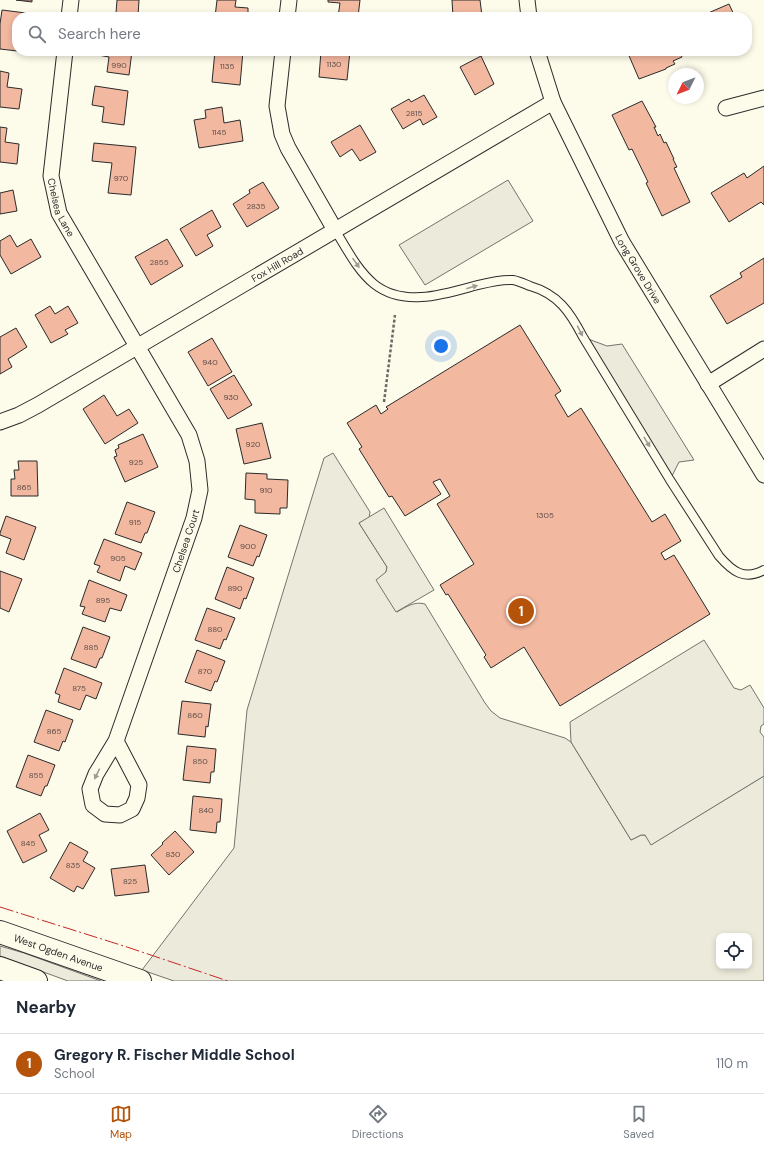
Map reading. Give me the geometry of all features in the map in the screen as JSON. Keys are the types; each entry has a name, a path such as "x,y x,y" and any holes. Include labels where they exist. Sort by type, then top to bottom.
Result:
{"main road":[{"name":"West Ogden Avenue","path":"0,932 140,981"},
{"path":"0,968 36,981"}],"street":[{"path":"70,12 71,0"},
{"path":"288,12 289,0"},
{"path":"527,0 528,12"},
{"name":"Chelsea Lane","path":"64,56 51,176 56,204 59,213 137,346"},
{"path":"282,56 277,106 282,134 288,148 336,230"},
{"name":"Long Grove Drive","path":"538,56 552,102 622,242 764,475"},
{"path":"726,108 764,98"},
{"name":"Fox Hill Road","path":"0,422 20,415 38,405 552,102"},
{"name":"Chelsea Court","path":"116,741 139,785 137,798 132,809 120,815 105,814 93,805 90,789 96,774 116,741 191,530 200,490 197,461 189,435 137,346"},
{"path":"708,384 764,350"}],"lane":[{"path":"336,230 356,264 366,276 376,285 391,293 408,298 426,297 450,293 492,282 513,280 549,293 563,305 573,318 670,480 719,556 727,566 737,573 747,576 764,570"}],"path":[{"path":"384,402 395,315"}],"shaded area":[{"path":"508,180 533,221 425,285 399,245"},
{"path":"583,337 607,346 622,344 694,460 679,462 670,480"},
{"path":"333,453 370,512 369,518 359,523 387,567 386,572 383,575 397,612 407,606 417,603 425,604 485,703 491,711 500,718 565,738 571,742 631,840 641,835 645,835 652,844 764,776 764,981 174,981 142,970 234,848 247,710 324,458"},
{"path":"384,508 434,590 396,612 376,580 386,572 387,567 359,523"},
{"path":"704,640 734,688 741,690 750,685 764,708 764,724 761,726 760,732 764,737 764,776 651,845 645,835 641,835 631,840 571,742 570,722"},
{"path":"0,946 24,953 101,981 68,981 0,956"}],"building":[{"path":"16,0 32,0 32,2"},
{"path":"117,0 139,0 138,12 116,12"},
{"path":"217,0 236,0 235,7 248,8 248,12 216,12"},
{"path":"328,0 360,0 359,12 339,12 340,3 328,2"},
{"path":"452,0 480,0 482,12 453,12"},
{"path":"729,4 733,12 711,12"},
{"path":"2,10 18,12 12,12 12,50 0,49 0,24"},
{"path":"104,56 131,56 129,75 107,72 109,57"},
{"path":"215,56 243,56 240,85 212,82"},
{"path":"321,56 349,56 347,80 319,77"},
{"path":"481,56 494,84 475,95 460,67"},
{"path":"629,56 682,56 673,61 675,64 666,69 639,79"},
{"path":"0,71 9,73 7,87 22,89 19,109 0,107"},
{"path":"95,86 128,91 124,125 102,122 104,107 92,105"},
{"path":"424,95 437,117 423,125 420,119 403,129 391,109 409,99 411,102"},
{"path":"642,101 656,127 654,127 658,136 660,134 664,143 666,142 677,167 674,168 690,202 662,216 632,149 629,150 612,115"},
{"path":"222,107 224,123 240,120 243,141 199,148 194,120 206,118 205,110"},
{"path":"360,125 376,152 360,161 352,149 340,157 331,142"},
{"path":"0,127 7,128 5,142 19,144 17,164 0,162"},
{"path":"94,143 136,147 131,195 108,193 112,163 92,161"},
{"path":"764,166 764,205 761,202 729,222 711,193 744,173 747,178"},
{"path":"263,182 279,208 247,227 233,204 250,193 249,190"},
{"path":"13,190 17,211 0,214 0,193"},
{"path":"212,210 221,227 207,235 213,246 196,256 180,229"},
{"path":"10,235 17,247 31,239 41,257 11,274 0,255 0,241"},
{"path":"167,239 183,266 151,285 135,257"},
{"path":"764,258 764,303 727,324 710,296 742,277 740,273"},
{"path":"50,306 55,314 68,306 78,323 65,330 68,334 51,343 35,315"},
{"path":"520,325 561,391 555,395 568,417 581,408 652,522 665,514 681,541 661,553 665,560 674,555 710,614 560,706 524,647 491,668 484,657 486,655 448,594 446,595 440,585 474,564 437,504 450,496 440,479 433,482 441,494 405,516 392,496 389,497 359,449 362,447 347,423 376,405 381,414 388,409 386,407"},
{"path":"16,328 27,347 8,359 12,367 0,374 0,337"},
{"path":"212,338 232,372 208,386 188,352"},
{"path":"234,375 252,405 228,419 210,389"},
{"path":"104,395 117,416 129,409 138,423 105,444 83,409"},
{"path":"262,423 271,458 244,464 236,429"},
{"path":"143,434 158,467 125,482 114,457 117,456 115,450 119,448 118,445"},
{"path":"18,461 37,461 38,496 11,496 11,479 15,479 14,470 19,470"},
{"path":"246,473 267,474 267,479 288,480 287,508 280,508 280,514 255,513 255,500 245,499"},
{"path":"127,502 155,512 147,533 145,533 141,543 115,534"},
{"path":"6,516 36,527 24,560 6,553 11,539 0,535 0,533"},
{"path":"240,525 267,535 259,557 257,556 253,566 228,557"},
{"path":"104,539 142,553 135,570 125,566 120,581 97,572 100,566 94,564"},
{"path":"227,567 254,578 246,599 244,598 240,609 215,599"},
{"path":"0,571 22,579 9,612 0,608"},
{"path":"89,580 127,595 121,611 110,608 105,622 82,614 85,607 80,606"},
{"path":"207,608 235,618 226,640 224,639 220,649 195,640"},
{"path":"83,627 110,637 102,658 100,658 96,668 71,659"},
{"path":"197,650 225,661 217,682 215,681 211,691 185,682"},
{"path":"64,668 102,683 96,699 86,695 80,710 58,702 60,695 55,693"},
{"path":"182,701 211,704 205,737 178,734"},
{"path":"46,710 73,720 65,742 63,741 59,751 34,742"},
{"path":"187,746 216,749 214,772 211,772 210,783 183,780"},
{"path":"28,755 55,765 47,786 45,786 41,796 16,787"},
{"path":"193,796 222,799 220,822 217,822 216,833 190,830"},
{"path":"40,813 49,830 39,835 47,851 23,863 7,831"},
{"path":"175,831 194,852 169,875 151,855"},
{"path":"70,842 88,852 83,861 95,868 83,889 77,886 74,892 50,878"},
{"path":"145,865 149,892 115,896 111,869"}],"power":[{"path":"0,907 228,981"}],"place":[{"name":"Gregory R. Fischer Middle School","path":"521,611"}]}
